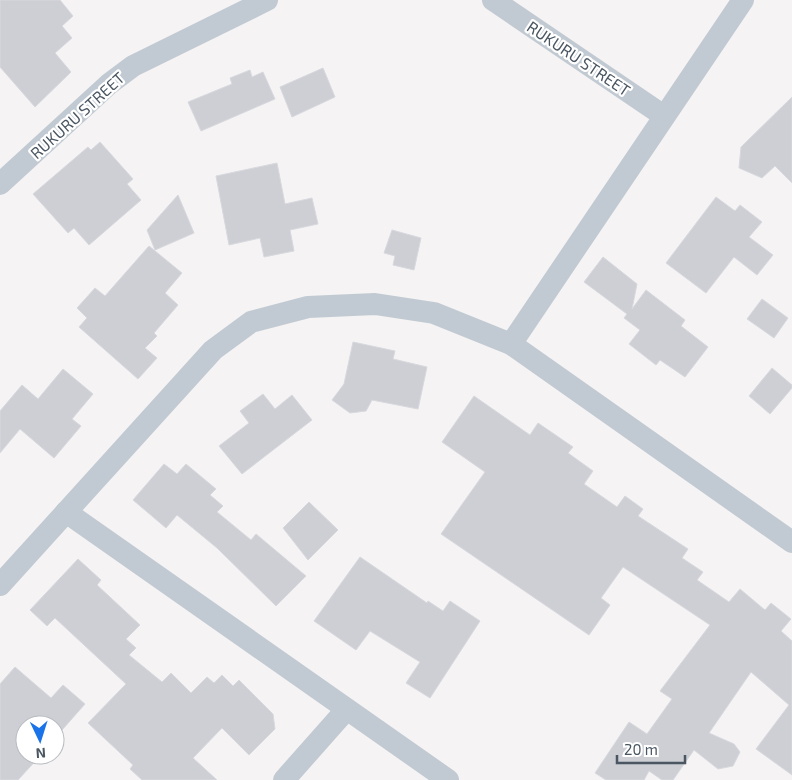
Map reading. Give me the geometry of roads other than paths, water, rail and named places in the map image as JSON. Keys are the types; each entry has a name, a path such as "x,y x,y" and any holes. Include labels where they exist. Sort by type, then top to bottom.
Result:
{"street":[{"name":"RUKURU STREET","path":"0,184 109,84 133,66 267,0"},
{"name":"RUKURU STREET","path":"493,0 664,116"},
{"path":"511,344 743,0"},
{"path":"0,585 213,350 251,322 308,307 374,304 434,313 511,344 792,542"},
{"path":"66,512 448,780"},
{"path":"284,780 346,710"}]}
